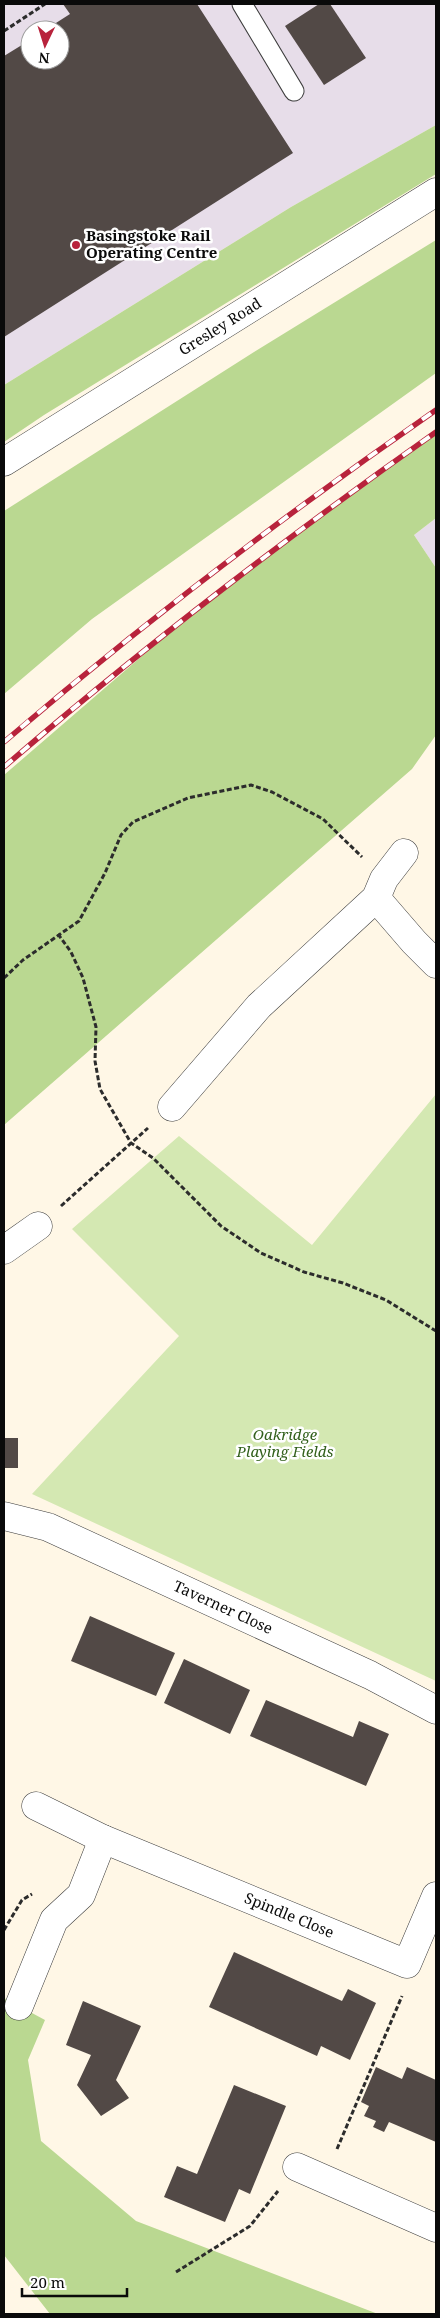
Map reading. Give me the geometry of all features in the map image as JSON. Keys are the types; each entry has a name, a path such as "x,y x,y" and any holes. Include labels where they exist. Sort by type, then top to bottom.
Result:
{"street":[{"name":"Gresley Road","path":"4,462 436,192"},
{"path":"172,1107 259,1006 380,888 404,853"},
{"path":"380,888 414,942 436,964"},
{"path":"4,1250 38,1226"},
{"name":"Taverner Close","path":"4,1516 48,1528 74,1539 370,1675 436,1710"},
{"name":"Spindle Close","path":"36,1806 103,1839 407,1964"},
{"path":"19,2006 54,1920 81,1895 103,1839"},
{"path":"407,1964 436,1896"},
{"path":"297,2167 325,2181 436,2228"}],"lane":[{"path":"242,4 294,91"}],"path":[{"path":"4,31 45,4"},
{"path":"4,978 22,960 79,921 105,873 121,835 133,822 188,798 251,785 272,792 323,818 380,888"},
{"path":"58,934 71,952 86,986 96,1027 95,1061 100,1089 131,1143 153,1158 221,1226 261,1254 304,1272 343,1283 386,1300 436,1331"},
{"path":"38,1226 172,1107"},
{"path":"325,2181 406,1985 407,1964"},
{"path":"176,2272 250,2226 297,2167"}],"shaded area":[{"path":"4,4 436,4 436,125 291,207 4,385"},
{"path":"436,518 436,568 414,535"}],"green space":[{"path":"436,125 436,174 44,415 4,442 4,385 291,207"},
{"path":"436,240 436,373 92,619 4,694 4,511 254,352"},
{"path":"436,433 436,518 414,535 436,568 436,735 412,769 4,1125 4,775 193,612"},
{"name":"Oakridge Playing Fields","path":"436,1094 436,1681 32,1494 179,1336 72,1229 179,1136 312,1245"},
{"path":"4,1998 45,2020 28,2060 41,2141 136,2221 378,2314 50,2314 4,2255"}],"building":[{"name":"Basingstoke Rail Operating Centre","path":"63,4 197,4 293,153 4,337 4,56 20,46 20,70 70,70 70,20 61,20 70,14"},
{"path":"319,4 330,4 366,58 324,85 285,26"},
{"path":"4,1438 18,1438 18,1468 4,1468"},
{"path":"90,1616 175,1653 156,1696 71,1661"},
{"path":"184,1659 250,1690 230,1734 164,1703"},
{"path":"266,1700 353,1737 359,1721 389,1734 366,1786 250,1736"},
{"path":"234,1952 342,2001 348,1989 376,2003 350,2060 321,2046 317,2056 209,2007"},
{"path":"83,2001 141,2026 116,2080 129,2098 101,2116 77,2085 91,2055 66,2045"},
{"path":"376,2067 402,2079 407,2067 436,2080 436,2142 389,2122 384,2132 373,2127 376,2121 364,2116 369,2106 361,2102"},
{"path":"234,2085 286,2106 250,2194 239,2189 225,2222 164,2197 177,2166 197,2174"}],"railway":[{"path":"4,742 216,570 436,410"},
{"path":"4,767 109,679 216,594 436,432"}],"place":[{"name":"Basingstoke Rail Operating Centre","path":"76,245"}]}
